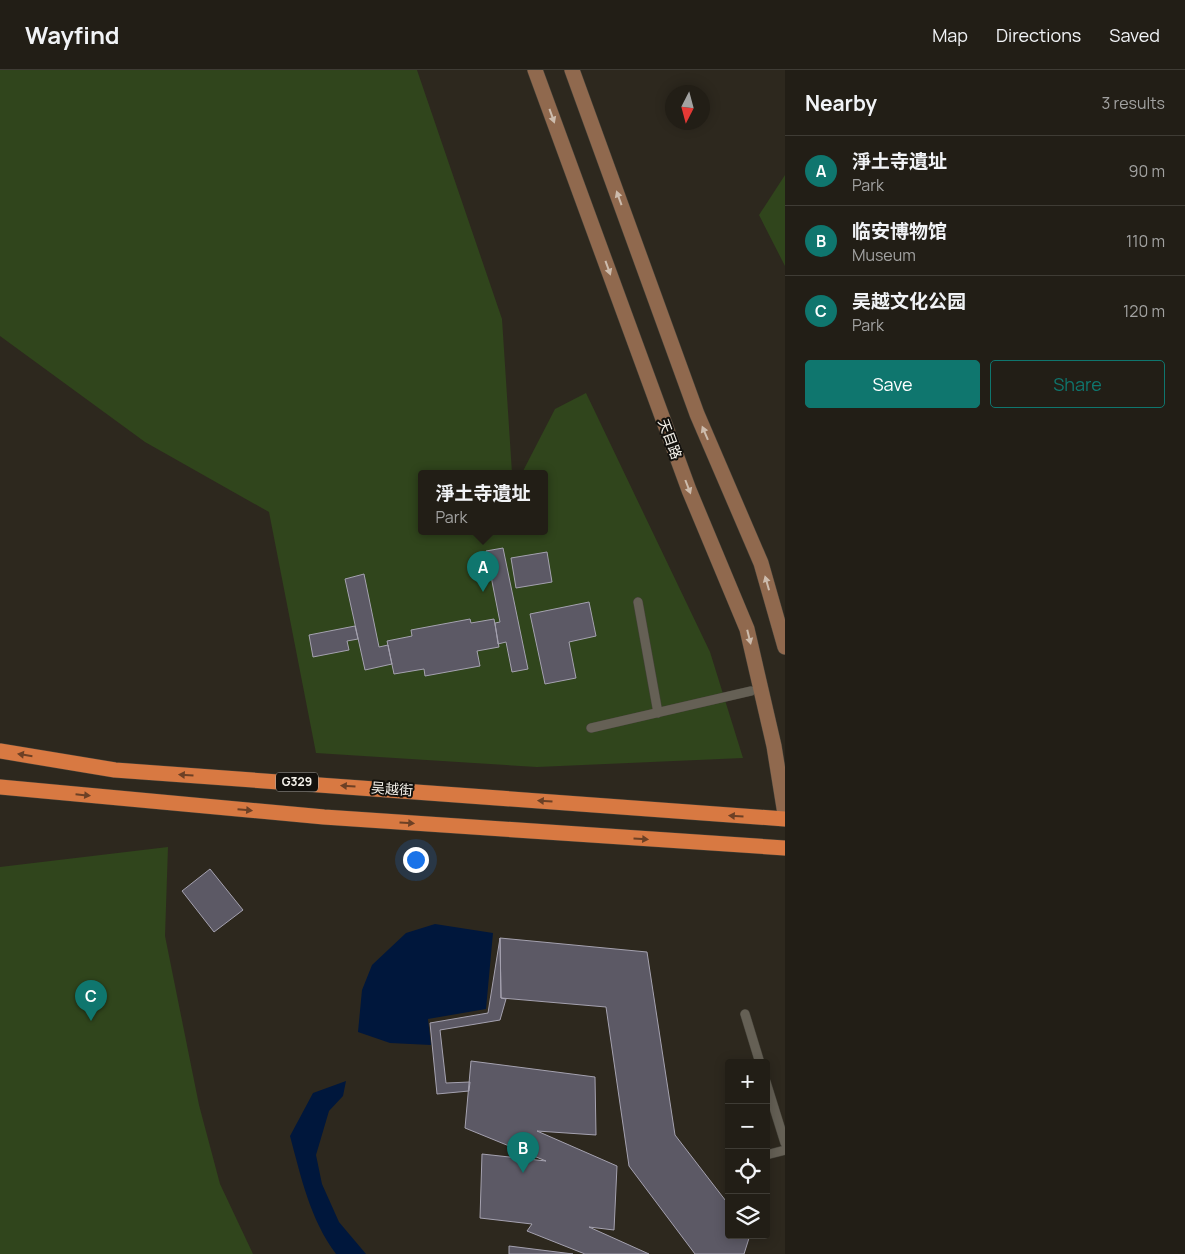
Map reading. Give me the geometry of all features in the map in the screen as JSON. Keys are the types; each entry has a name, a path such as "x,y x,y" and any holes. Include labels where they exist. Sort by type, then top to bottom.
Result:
{"highway":[{"name":"吴越街","path":"0,752 115,770 785,819"},
{"path":"0,787 324,817 785,848"}],"main road":[{"name":"天目路","path":"535,70 689,490 747,629 774,746 785,814"},
{"path":"572,70 697,414 761,563 785,647"}],"lane":[{"path":"638,602 658,712"},
{"path":"591,728 752,691"},
{"path":"745,1014 759,1059"},
{"path":"770,1095 785,1143"},
{"path":"770,1154 785,1150"}],"green space":[{"path":"0,70 417,70 502,319 512,470 418,470 418,535 548,535 548,470 524,470 555,409 586,393 710,652 743,758 537,767 316,753 269,512 145,442 0,336"},
{"path":"785,175 785,266 759,215"},
{"path":"168,847 165,936 199,1105 220,1184 253,1254 0,1254 0,867"}],"water":[{"path":"435,924 493,933 486,1009 428,1019 431,1045 390,1043 358,1032 362,990 372,965 406,933"},
{"path":"346,1081 343,1096 329,1111 316,1155 322,1184 339,1222 366,1254 336,1254 327,1241 307,1197 290,1136 313,1093"}],"building":[{"path":"503,548 528,669 512,672 506,642 498,644 495,623 500,622 486,551"},
{"path":"547,552 552,582 516,588 511,558"},
{"path":"364,574 379,647 388,645 392,664 365,670 345,579"},
{"path":"589,602 596,636 569,642 576,678 545,684 530,614"},
{"path":"470,619 471,623 494,619 499,647 477,651 480,666 425,676 424,669 394,674 387,641 412,636 411,630"},
{"path":"355,626 358,639 347,641 349,650 313,657 309,635"},
{"path":"210,869 243,910 214,932 182,891"},
{"path":"500,938 647,952 675,1135 725,1200 725,1239 749,1239 744,1254 695,1254 629,1166 606,1007 501,998"},
{"path":"500,938 501,998 506,999 500,1020 440,1030 446,1083 470,1082 469,1091 437,1094 430,1023 488,1013"},
{"path":"471,1061 595,1077 596,1135 537,1131 617,1166 614,1230 589,1227 649,1254 585,1254 527,1231 532,1224 480,1218 482,1154 546,1161 465,1128"},
{"path":"509,1246 573,1254 509,1254"}],"place":[{"name":"淨土寺遺址","path":"483,592"},
{"name":"吴越文化公园","path":"91,1021"},
{"name":"临安博物馆","path":"523,1173"}]}
